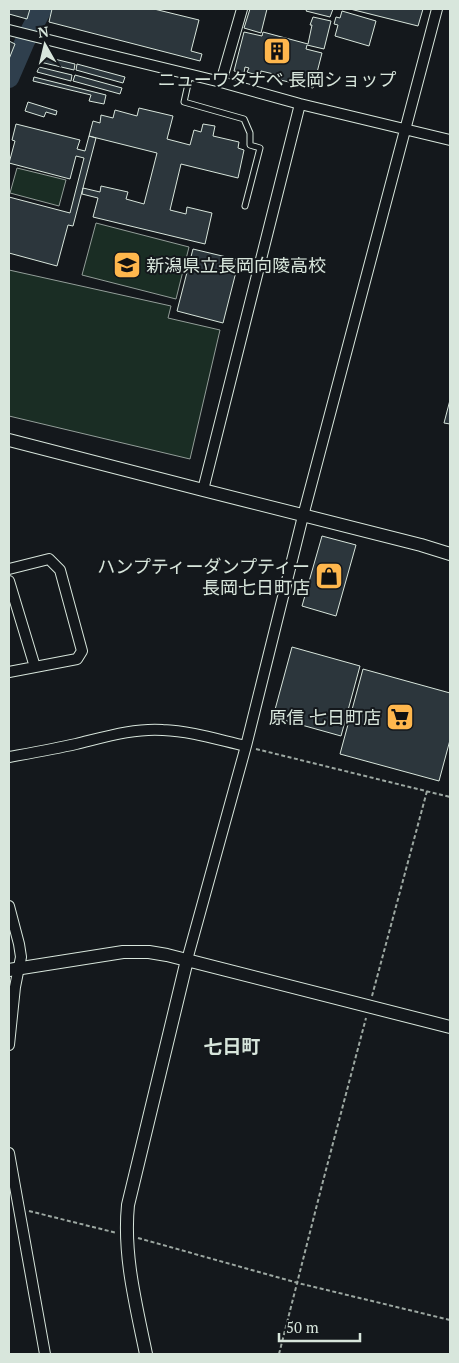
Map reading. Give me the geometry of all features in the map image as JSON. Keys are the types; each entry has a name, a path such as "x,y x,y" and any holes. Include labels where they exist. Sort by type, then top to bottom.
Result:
{"street":[{"path":"222,82 242,9"},
{"path":"146,1354 128,1260 126,1235 128,1205 188,960 246,746 303,516 437,9"},
{"path":"9,30 450,140"},
{"path":"203,490 300,104"},
{"path":"9,440 450,554"},
{"path":"9,569 49,559 60,570 82,651 77,659 9,672"},
{"path":"9,581 35,668"},
{"path":"9,757 52,750 123,733 163,730 182,732 246,746"},
{"path":"9,906 21,958 14,969 15,987 9,1044"},
{"path":"14,969 135,951 167,955 450,1027"},
{"path":"9,1153 45,1354"}],"lane":[{"path":"190,74 184,102 244,119 250,133 250,145 260,148 245,206"}],"path":[{"path":"246,746 450,797"},
{"path":"279,1354 427,791"},
{"path":"18,1209 126,1235 298,1282 450,1320"}],"green space":[{"path":"17,168 66,180 59,206 10,193"},
{"path":"96,223 189,247 176,299 82,275"},
{"path":"9,270 171,306 168,318 220,330 190,459 9,416"}],"building":[{"path":"9,9 30,9 27,19 9,14"},
{"path":"52,9 154,9 199,20 191,51 202,54 200,61 49,22"},
{"path":"250,9 267,9 261,33 244,28"},
{"path":"307,9 333,9 330,17 306,11"},
{"path":"350,9 423,9 418,26"},
{"path":"342,11 376,21 369,46 335,36 338,25 334,24 336,17 340,18"},
{"name":"ニューワタナベ 長岡ショップ","path":"313,17 331,21 324,49 307,45 306,49 322,53 313,88 303,86 304,82 290,79 289,82 276,79 278,75 261,71 260,76 247,72 249,68 245,67 244,73 234,71 244,32 262,36 263,32 308,44"},
{"path":"9,41 15,44 9,59"},
{"path":"42,56 75,64 74,70 40,62"},
{"path":"77,64 125,77 123,83 76,70"},
{"path":"39,67 72,75 71,81 37,72"},
{"path":"75,75 122,88 120,94 73,81"},
{"path":"34,77 106,95 104,104 89,101 91,95 33,81"},
{"path":"28,102 57,111 56,115 46,112 44,117 25,111"},
{"path":"139,108 173,116 167,139 190,145 194,130 201,132 203,124 215,126 213,136 239,142 238,148 244,150 238,178 181,164 170,210 186,214 187,207 212,213 205,244 93,217 98,198 82,194 83,188 100,192 101,186 128,192 126,199 144,204 157,153 89,136 93,121 100,123 101,115 113,118 115,110 137,116"},
{"path":"16,124 80,140 77,149 85,151 89,136 96,138 73,226 68,225 57,266 9,253 9,197 70,213 84,158 76,156 70,179 9,163 15,141 12,140"},
{"path":"193,249 239,260 223,323 177,311"},
{"path":"450,400 450,424 444,423"},
{"name":"ハンプティーダンプティー 長岡七日町店","path":"322,536 356,545 336,616 302,606"},
{"path":"292,647 360,666 341,736 273,717"},
{"name":"原信 七日町店","path":"363,669 450,693 450,740 439,781 340,754"}],"waterway":[{"path":"9,78 25,41 42,9"}],"place":[{"name":"ニューワタナベ 長岡ショップ","path":"277,51"},
{"name":"新潟県立長岡向陵高校","path":"127,265"},
{"name":"ハンプティーダンプティー 長岡七日町店","path":"329,576"},
{"name":"原信 七日町店","path":"400,717"}],"district":[{"name":"七日町","path":"232,1045"}]}
